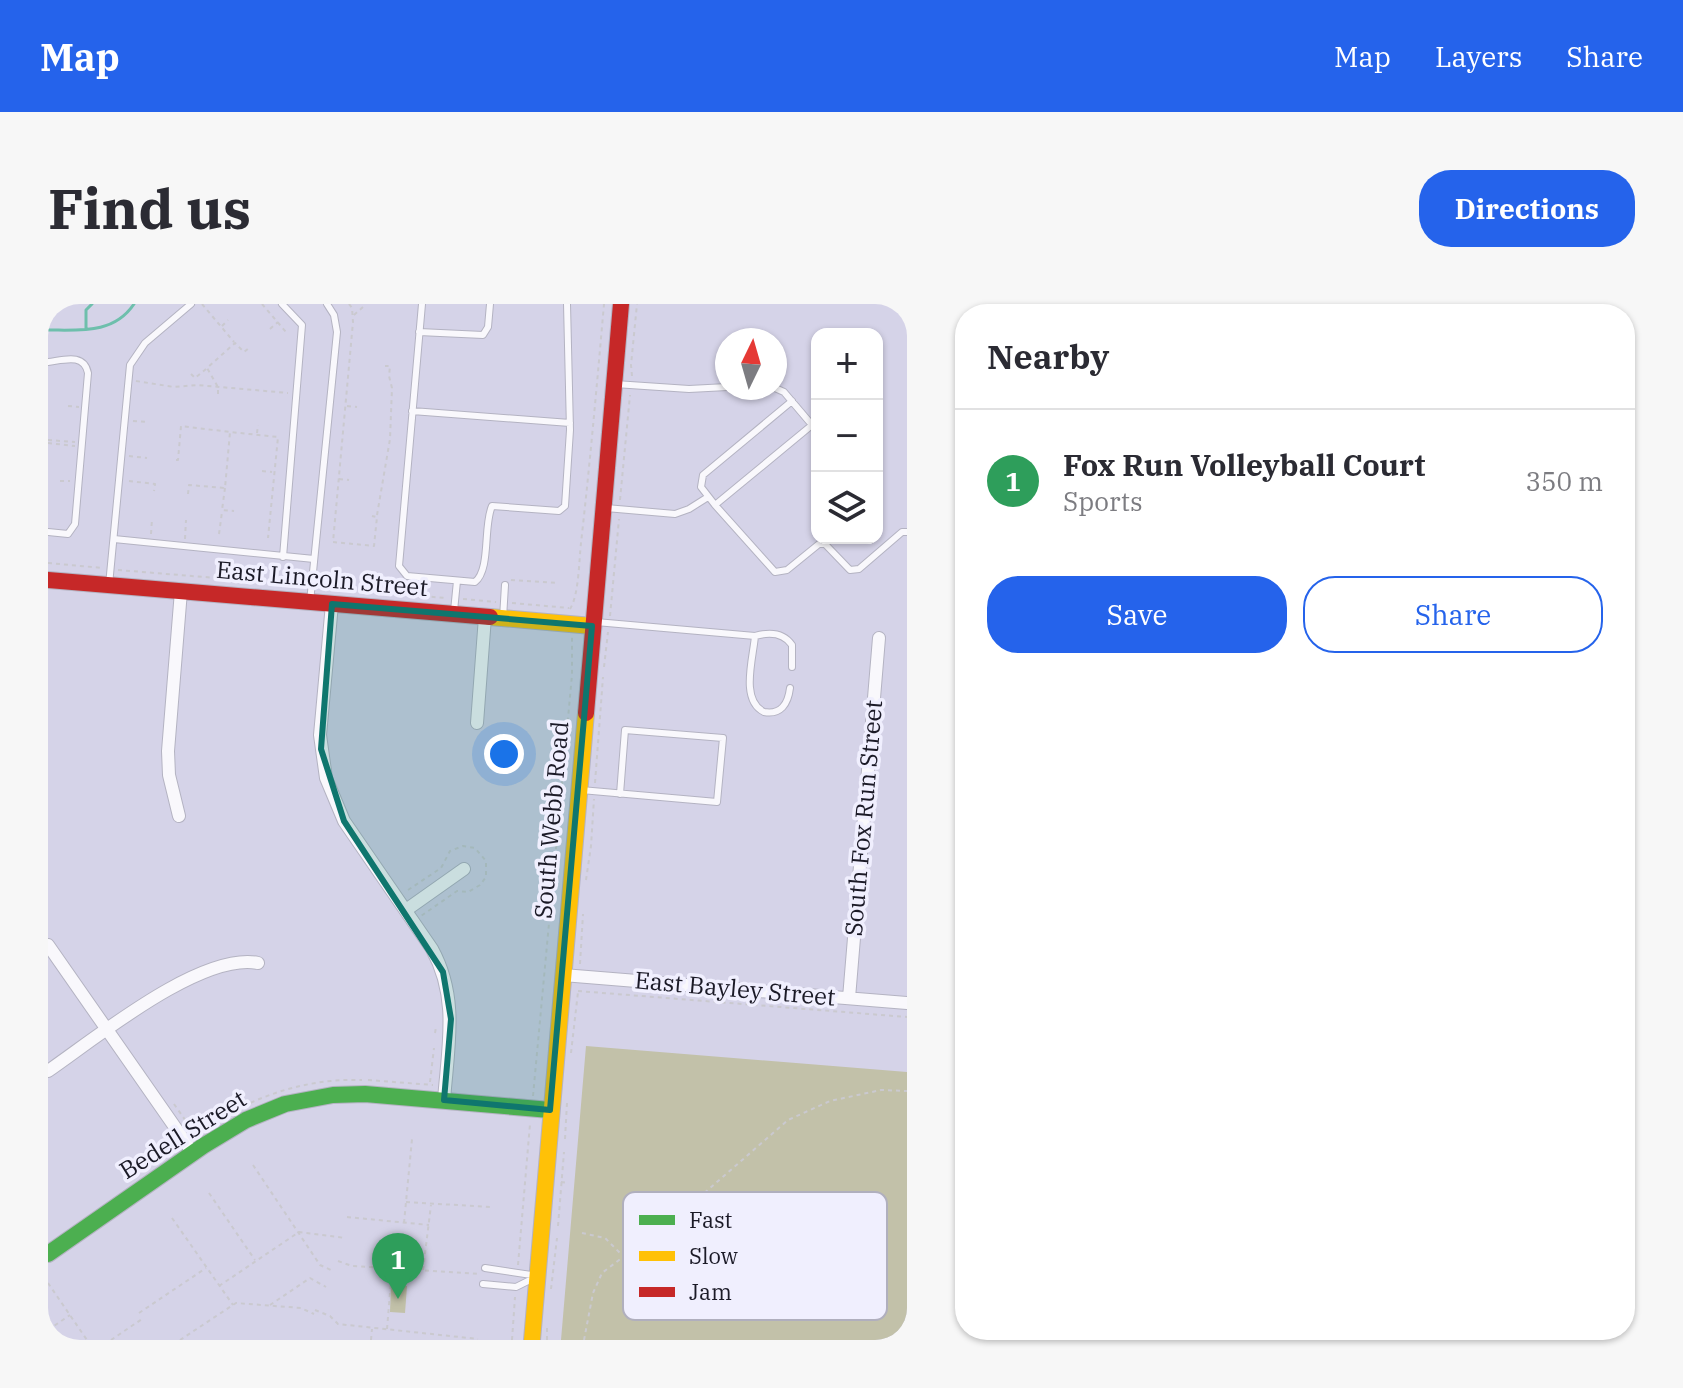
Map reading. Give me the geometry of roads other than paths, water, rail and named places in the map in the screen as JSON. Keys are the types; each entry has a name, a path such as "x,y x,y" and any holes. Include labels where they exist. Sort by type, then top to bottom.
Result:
{"street":[{"name":"South Webb Road","path":"532,1340 577,790 598,626 603,508 621,304"},
{"name":"East Lincoln Street","path":"48,580 110,574 181,591 311,592 332,604 455,604 485,617 504,608 598,626"},
{"path":"179,816 169,775 168,751 181,591"},
{"path":"332,604 320,735 326,778 344,821 438,960 449,995 451,1031 437,1095"},
{"path":"477,723 485,617"},
{"name":"South Fox Run Street","path":"849,998 879,638"},
{"path":"406,910 464,869"},
{"path":"48,945 107,1030 196,1146"},
{"path":"48,1071 181,983 234,962 258,963"},
{"name":"East Bayley Street","path":"563,975 907,1003"},
{"name":"Bedell Street","path":"48,1254 196,1146 281,1105 306,1099 365,1094 437,1095 550,1110"}],"lane":[{"path":"110,574 130,365 138,350 191,304"},
{"path":"282,304 302,325 283,557"},
{"path":"311,592 337,332 334,315 327,304"},
{"path":"422,304 399,566 407,576 475,582 481,578 488,515 492,506 559,511 565,506 570,423 567,304"},
{"path":"419,332 483,335 488,327 490,304"},
{"path":"48,362 75,359 87,366 74,528 68,534 48,532"},
{"path":"614,384 715,388"},
{"path":"715,505 812,425 787,395"},
{"path":"792,401 703,475 701,487 715,505 775,572 787,570 819,544 825,544 850,570 859,569 902,532 907,532"},
{"path":"412,411 570,423"},
{"path":"603,508 675,514 708,497"},
{"path":"114,539 314,559"},
{"path":"455,604 457,581"},
{"path":"504,582 504,608"},
{"path":"598,626 779,635 787,639 793,649 792,667"},
{"path":"755,636 750,694 752,703 764,712 779,711 787,703 790,688"},
{"path":"577,790 620,794 717,802 723,738 625,730 620,794"},
{"path":"484,1271 538,1276"},
{"path":"483,1284 516,1287 538,1276"}],"waterway":[{"path":"86,329 86,310 92,304"},
{"path":"48,330 84,330 107,325 117,321 134,304"}],"place":[{"name":"Fox Run Volleyball Court","path":"398,1299"}]}
